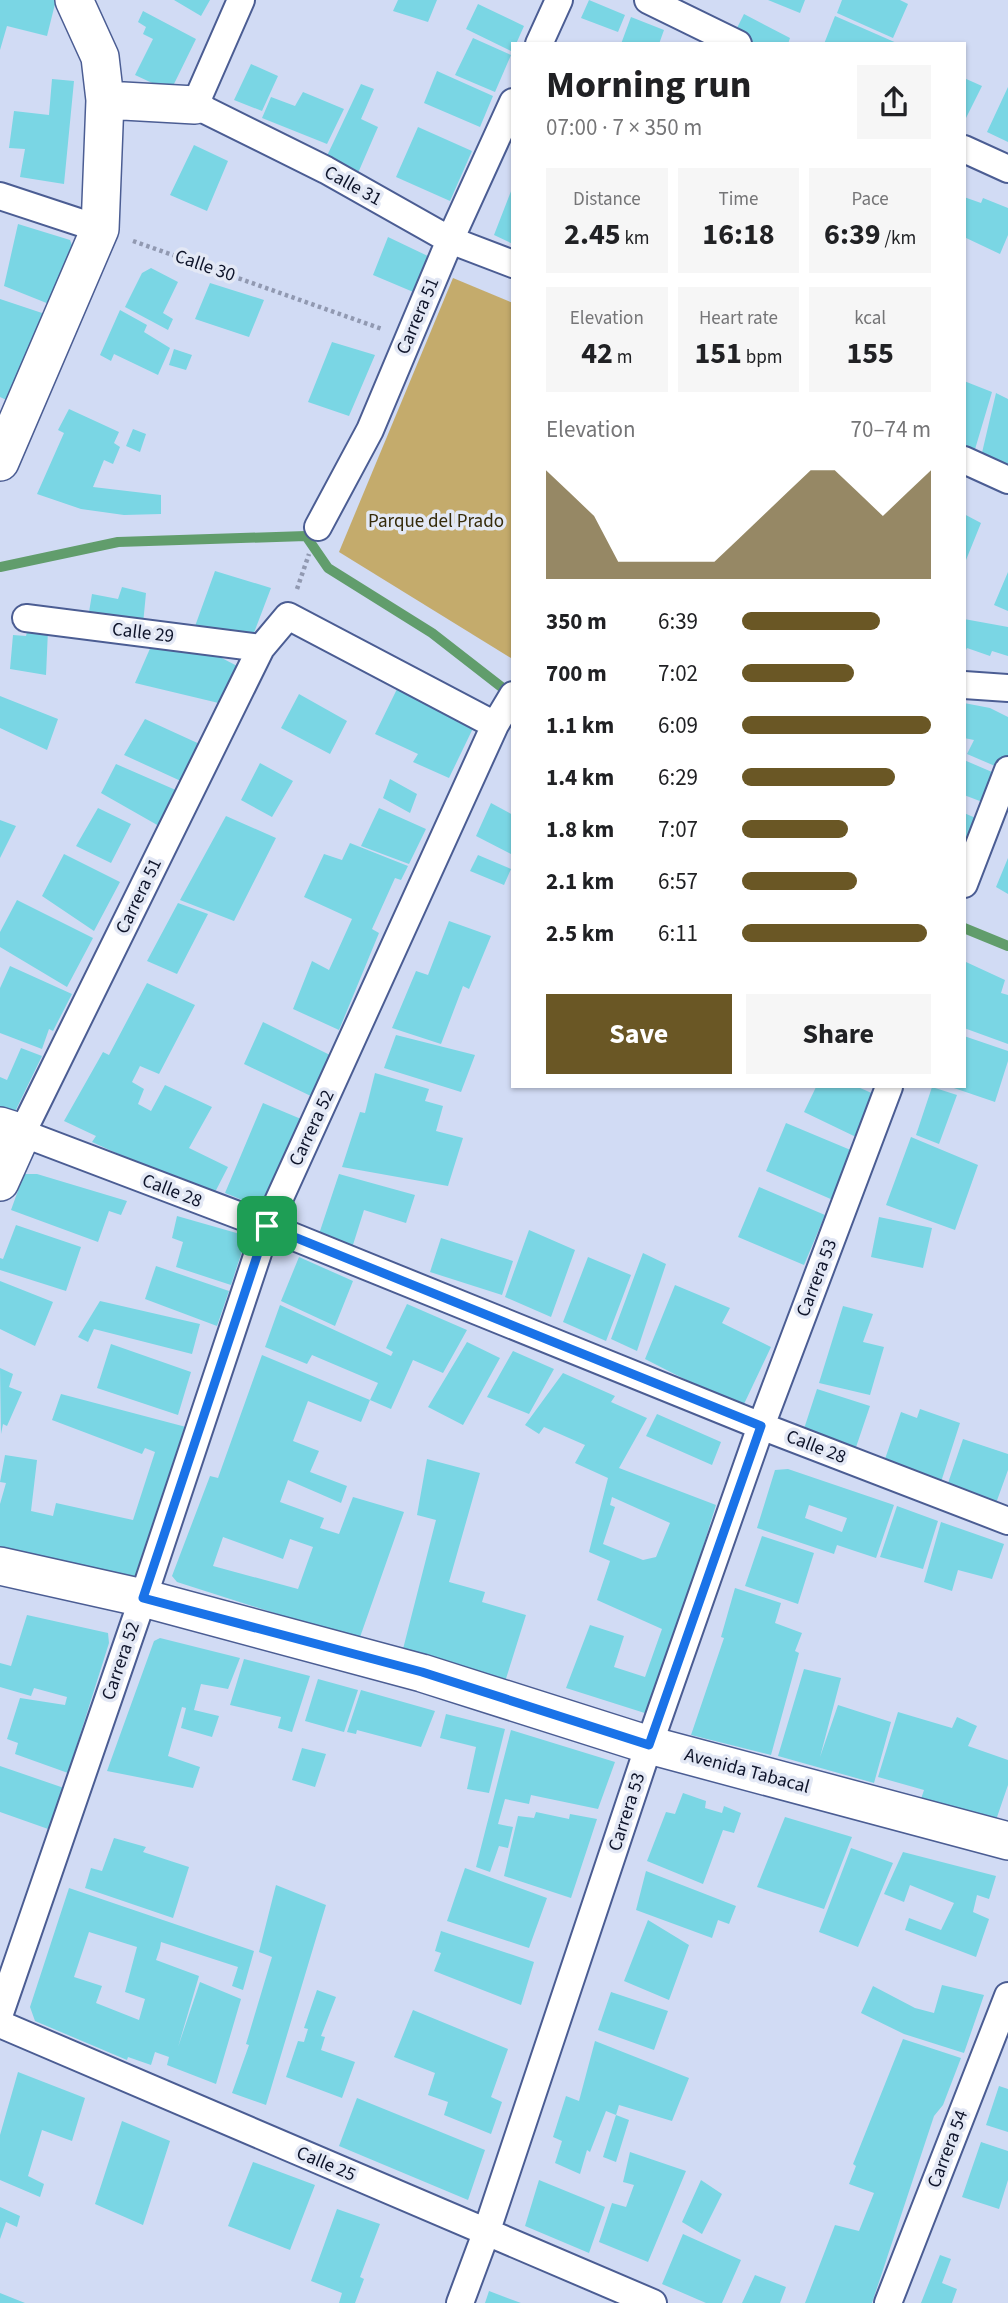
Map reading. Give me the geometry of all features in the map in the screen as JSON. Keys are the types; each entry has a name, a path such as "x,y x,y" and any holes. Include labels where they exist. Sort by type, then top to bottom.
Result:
{"street":[{"path":"0,462 100,229 105,100 100,57 74,0"},
{"path":"105,100 195,105 241,0"},
{"path":"540,42 559,0"},
{"path":"648,0 734,42"},
{"name":"Calle 31","path":"195,105 326,170 450,240 511,263"},
{"name":"Carrera 51","path":"318,527 370,430 450,240 511,106"},
{"path":"966,150 1008,169"},
{"path":"0,197 100,229"},
{"path":"966,461 1008,480"},
{"path":"288,617 505,709"},
{"name":"Carrera 51","path":"0,1182 11,1130 261,648 288,617"},
{"name":"Calle 29","path":"26,618 261,648"},
{"path":"966,685 1008,688"},
{"name":"Carrera 52","path":"0,2013 267,1226 505,709"},
{"path":"966,879 1008,770"},
{"name":"Carrera 53","path":"460,2303 486,2233 649,1745 761,1426 889,1088"},
{"name":"Calle 28","path":"11,1130 267,1226 761,1426 1008,1521"},
{"name":"Avenida Tabacal","path":"0,1566 143,1598 422,1672 649,1745 1008,1841"},
{"name":"Carrera 54","path":"888,2303 1008,1996"},
{"name":"Calle 25","path":"0,2024 653,2303"}],"path":[{"name":"Calle 30","path":"100,229 331,309 408,340"},
{"path":"288,617 318,527"}],"green space":[{"name":"Parque del Prado","path":"453,278 511,302 511,658 339,552"}],"building":[{"path":"0,0 56,0 47,36 7,26 0,50"},
{"path":"174,0 210,0 201,16"},
{"path":"398,0 437,0 428,22 393,11"},
{"path":"589,0 625,15 618,32 581,18"},
{"path":"768,0 805,0 800,13"},
{"path":"842,0 900,0 908,4 893,38 837,13"},
{"path":"478,4 524,26 517,42 511,42 511,51 466,29"},
{"path":"143,11 196,39 173,86 163,88 135,75 153,39 143,34 146,27 138,22"},
{"path":"744,14 790,38 789,42 749,42 734,34"},
{"path":"835,16 894,42 825,42"},
{"path":"631,17 664,30 660,42 622,42"},
{"path":"473,38 511,55 495,92 455,75"},
{"path":"251,64 278,76 262,111 234,100"},
{"path":"437,71 493,96 480,127 424,103"},
{"path":"52,79 74,81 64,184 20,177 25,149 9,148 14,111 49,115"},
{"path":"966,79 982,86 966,118"},
{"path":"361,84 374,89 361,119 378,127 358,173 325,160"},
{"path":"1008,87 1008,142 987,132"},
{"path":"303,92 344,109 327,144 262,118 271,97 295,106"},
{"path":"418,127 472,151 450,201 396,177"},
{"path":"194,145 228,161 207,211 170,195"},
{"path":"511,191 511,243 494,235"},
{"path":"966,198 981,203 983,198 1008,208 1008,235 1000,254 966,238"},
{"path":"18,224 70,240 73,248 54,306 4,286"},
{"path":"388,237 432,258 418,294 373,275"},
{"path":"151,268 178,282 163,313 173,319 168,330 125,307 142,273"},
{"path":"210,283 264,300 249,337 195,319"},
{"path":"0,299 51,316 15,404 0,397"},
{"path":"120,310 147,325 144,332 170,348 158,375 114,354 111,361 100,355"},
{"path":"332,342 375,355 349,416 308,402"},
{"path":"174,349 192,355 186,370 169,365"},
{"path":"966,382 992,392 973,456 966,453"},
{"path":"996,393 1008,399 1008,468 981,457"},
{"path":"69,409 119,432 114,443 120,447 113,464 104,460 93,487 161,495 161,514 124,515 81,509 37,494 64,433 58,430"},
{"path":"133,429 146,434 140,452 126,446"},
{"path":"966,515 981,523 966,560"},
{"path":"215,571 271,588 249,646 194,629"},
{"path":"1008,572 1008,611 994,605"},
{"path":"122,587 146,593 143,624 89,612 92,594 118,599"},
{"path":"966,619 1008,627 1008,656 992,651 990,656 967,648 966,650"},
{"path":"28,628 48,630 46,675 10,669 13,635 26,636"},
{"path":"152,644 216,655 241,668 227,705 135,683"},
{"path":"398,687 476,722 449,778 413,762 418,754 375,734"},
{"path":"299,694 347,721 330,754 281,728"},
{"path":"0,696 58,719 47,750 0,728"},
{"path":"966,703 990,708 1008,717 1008,756 1002,769 967,754 974,740 966,738"},
{"path":"145,719 204,746 183,782 124,755"},
{"path":"966,761 999,775 985,803 966,796"},
{"path":"260,763 293,781 272,817 241,800"},
{"path":"116,764 178,791 159,826 101,793"},
{"path":"390,779 417,794 410,813 383,798"},
{"path":"491,803 511,814 511,854 476,836"},
{"path":"98,808 131,824 111,863 76,846"},
{"path":"379,808 426,829 409,864 361,846"},
{"path":"966,814 978,819 966,848"},
{"path":"226,816 276,838 234,921 180,900"},
{"path":"0,820 16,826 0,858"},
{"path":"350,843 408,866 401,880 395,878 372,929 379,933 339,1030 293,1009 312,961 329,970 352,919 304,897 324,854 342,860"},
{"path":"64,854 120,882 94,931 42,896"},
{"path":"478,855 511,869 504,885 470,871"},
{"path":"1008,858 1008,894 996,887"},
{"path":"17,900 93,938 67,987 0,947 0,932"},
{"path":"178,903 208,914 177,974 147,961"},
{"path":"449,921 491,936 469,989 463,986 441,1044 392,1028 416,971 428,975"},
{"path":"966,962 1005,980 1001,993 1008,995 1008,1044 966,1029"},
{"path":"10,966 72,994 53,1031 49,1029 42,1049 0,1033 0,988"},
{"path":"147,983 195,1005 159,1074 140,1066 132,1082 144,1089 138,1104 151,1111 165,1085 212,1107 189,1148 228,1167 213,1196 124,1159 125,1157 92,1142 96,1136 64,1121 103,1052 109,1055"},
{"path":"263,1022 330,1055 315,1098 244,1064"},
{"path":"396,1035 475,1055 461,1092 384,1068"},
{"path":"966,1037 1008,1051 1008,1061 995,1102 954,1088 966,1088"},
{"path":"21,1048 42,1056 10,1122 0,1118 0,1077 7,1080"},
{"path":"375,1073 429,1089 425,1101 443,1106 436,1131 463,1138 448,1186 342,1167 360,1112 365,1113"},
{"path":"816,1088 860,1088 876,1095 856,1137 804,1112"},
{"path":"932,1088 957,1095 939,1144 916,1135"},
{"path":"263,1103 301,1119 265,1209 225,1193"},
{"path":"786,1123 853,1151 833,1200 766,1171"},
{"path":"911,1137 978,1165 955,1230 886,1205"},
{"path":"24,1174 37,1174 127,1201 121,1215 109,1211 98,1242 11,1210"},
{"path":"339,1174 415,1195 406,1223 364,1210 352,1248 318,1237"},
{"path":"759,1187 825,1215 804,1265 738,1237"},
{"path":"177,1216 247,1236 231,1285 176,1267 183,1242 172,1238"},
{"path":"879,1217 932,1228 923,1268 871,1257"},
{"path":"16,1225 81,1247 66,1291 0,1270 0,1258 3,1259"},
{"path":"529,1230 575,1250 551,1317 505,1297"},
{"path":"441,1238 513,1261 502,1295 430,1272"},
{"path":"643,1253 666,1264 637,1351 611,1339"},
{"path":"299,1257 353,1281 335,1326 281,1301"},
{"path":"588,1257 631,1275 606,1341 563,1322"},
{"path":"156,1266 229,1291 217,1326 145,1299"},
{"path":"0,1281 53,1302 35,1346 0,1329"},
{"path":"675,1285 730,1308 722,1323 771,1347 744,1404 692,1383 645,1359"},
{"path":"100,1301 200,1324 192,1354 94,1329 88,1342 78,1337"},
{"path":"407,1304 467,1330 443,1373 413,1360 391,1409 370,1400 378,1383 312,1355 307,1364 265,1347 280,1305 391,1356 393,1352 386,1348"},
{"path":"843,1306 873,1314 863,1342 884,1347 870,1395 819,1383"},
{"path":"467,1342 500,1358 463,1425 428,1407"},
{"path":"111,1344 191,1372 178,1415 97,1388"},
{"path":"513,1351 554,1369 529,1414 487,1397"},
{"path":"262,1355 370,1400 361,1422 308,1401 293,1441 319,1451 310,1472 347,1486 341,1503 288,1480 280,1502 324,1518 320,1528 339,1534 353,1497 404,1512 359,1640 177,1582 172,1576 210,1476 218,1478","holes":["223,1537 283,1559 290,1539 313,1547 298,1589 213,1566"]},
{"path":"0,1368 13,1374 9,1387 22,1392 7,1426 3,1424 1,1434"},
{"path":"563,1373 615,1396 611,1402 647,1418 619,1468 716,1505 651,1715 566,1688 590,1625 624,1636 614,1667 645,1677 662,1629 597,1600 610,1561 589,1552 608,1478 575,1463 585,1445 544,1427 539,1434 525,1425","holes":["612,1497 670,1523 656,1557 643,1560 603,1544 615,1507 610,1505"]},
{"path":"817,1389 870,1406 853,1456 801,1438"},
{"path":"61,1394 186,1427 134,1586 0,1556 0,1504 6,1483 0,1482 5,1455 37,1460 31,1511 53,1516 56,1503 133,1520 155,1452 145,1448 142,1454 52,1420"},
{"path":"920,1409 960,1423 941,1482 884,1462 901,1412 917,1418"},
{"path":"657,1414 721,1442 712,1465 646,1436"},
{"path":"963,1439 1008,1454 1008,1470 995,1506 946,1489"},
{"path":"427,1459 480,1473 449,1582 485,1592 482,1602 526,1615 504,1685 402,1653 436,1520 417,1515"},
{"path":"788,1469 894,1505 876,1558 837,1545 834,1554 757,1528 775,1470","holes":["809,1505 847,1518 842,1532 805,1518"]},
{"path":"897,1506 938,1521 923,1569 880,1557"},
{"path":"941,1522 1004,1544 992,1579 958,1570 952,1591 924,1582"},
{"path":"762,1536 814,1553 798,1604 745,1586"},
{"path":"735,1588 781,1603 775,1623 802,1633 795,1651 799,1653 771,1755 691,1735 724,1638 721,1637"},
{"path":"27,1615 108,1633 109,1643 68,1773 15,1754 18,1743 7,1739 20,1698 65,1705 67,1697 34,1688 31,1696 0,1687 0,1663 11,1666"},
{"path":"160,1638 240,1658 228,1689 201,1684 194,1710 219,1716 212,1737 181,1728 186,1708 182,1707 168,1756 200,1767 193,1788 107,1771 154,1641"},
{"path":"244,1659 310,1676 292,1732 278,1728 281,1717 230,1705"},
{"path":"804,1669 841,1678 820,1757 838,1705 891,1722 874,1783 778,1756"},
{"path":"318,1679 358,1690 344,1732 305,1721"},
{"path":"361,1690 435,1711 421,1747 357,1730 356,1734 347,1732"},
{"path":"898,1712 952,1728 957,1717 977,1726 968,1746 1008,1760 1008,1785 995,1823 921,1799 924,1790 878,1777"},
{"path":"446,1714 505,1729 489,1793 467,1789 476,1747 440,1738"},
{"path":"511,1730 615,1762 598,1809 531,1795 529,1804 505,1799 498,1824 513,1827 508,1848 499,1846 490,1872 476,1867"},
{"path":"302,1748 326,1754 315,1787 292,1780"},
{"path":"0,1766 64,1788 51,1830 0,1812"},
{"path":"683,1793 706,1801 705,1808 722,1813 724,1806 741,1813 734,1833 723,1830 703,1884 647,1861 666,1812 675,1814"},
{"path":"536,1812 569,1819 570,1814 597,1819 571,1898 504,1876 518,1816 534,1818"},
{"path":"785,1817 852,1837 824,1909 757,1887"},
{"path":"114,1838 146,1847 143,1852 189,1867 173,1918 85,1888 91,1868 102,1871"},
{"path":"851,1848 893,1863 858,1947 819,1932"},
{"path":"903,1852 996,1876 989,1899 977,1895 973,1912 989,1919 976,1957 905,1930 909,1918 941,1930 954,1903 910,1885 904,1902 884,1894"},
{"path":"465,1868 547,1898 529,1948 447,1921"},
{"path":"646,1871 736,1906 729,1924 718,1920 712,1938 636,1910"},
{"path":"276,1885 326,1905 266,2105 232,2093 249,2045 246,2044 272,1957 259,1952"},
{"path":"69,1888 254,1951 243,1990 232,1986 238,1967 161,1942 156,1960 199,1976 178,2047 200,1982 241,1999 216,2084 167,2065 169,2057 155,2052 151,2065 128,2057 127,2060 35,2021 30,2007","holes":["89,1932 137,1947 125,1992 145,1999 139,2020 96,2003 102,1986 74,1977"]},
{"path":"648,1920 689,1945 669,2000 624,1981"},
{"path":"441,1931 534,1962 521,2005 434,1971 441,1953 435,1951"},
{"path":"942,1985 984,1995 964,2053 904,2034 861,2013 873,1986 915,2008 934,2013"},
{"path":"317,1990 336,1997 321,2036 325,2037 321,2050 355,2062 342,2098 286,2077 298,2041 304,2042 308,2029 304,2028"},
{"path":"611,1992 668,2011 654,2050 598,2030"},
{"path":"413,2010 508,2049 491,2097 502,2102 491,2134 444,2115 448,2102 428,2095 435,2073 394,2057"},
{"path":"903,2039 961,2058 943,2105 934,2116 872,2303 805,2303 835,2225 859,2231 874,2193 849,2184 856,2166 853,2164"},
{"path":"595,2041 689,2078 672,2121 619,2105 616,2115 606,2111 590,2152 587,2150 580,2174 555,2163 562,2141 553,2137 566,2096 579,2101"},
{"path":"18,2072 85,2098 72,2141 42,2130 28,2176 44,2184 40,2197 0,2180 0,2135"},
{"path":"999,2086 1008,2089 1008,2132 986,2125"},
{"path":"357,2098 485,2150 468,2200 339,2146"},
{"path":"616,2115 629,2120 616,2162 603,2157"},
{"path":"122,2121 170,2141 143,2225 95,2204"},
{"path":"981,2142 1008,2151 1008,2180 999,2209 962,2197"},
{"path":"630,2152 686,2171 648,2262 599,2242 612,2203 626,2207 634,2185 623,2182"},
{"path":"253,2162 315,2185 290,2250 228,2226"},
{"path":"539,2180 605,2207 589,2253 525,2226"},
{"path":"701,2180 722,2194 702,2234 682,2222"},
{"path":"0,2207 20,2216 17,2227 6,2222 0,2239"},
{"path":"337,2209 380,2224 360,2277 364,2279 355,2303 339,2303 342,2293 311,2281"},
{"path":"683,2234 741,2260 722,2303 706,2303 662,2284"},
{"path":"940,2255 951,2259 942,2283 957,2289 952,2303 921,2303"},
{"path":"755,2275 786,2287 780,2303 742,2303"},
{"path":"489,2291 521,2303 485,2303"},
{"path":"0,2293 25,2303 0,2303"}],"waterway":[{"path":"0,567 118,542 306,536 328,568 432,633 511,694"},
{"path":"966,929 1008,946"}],"route":[{"path":"267,1226 761,1426 649,1745 422,1672 143,1598 267,1226"}]}
